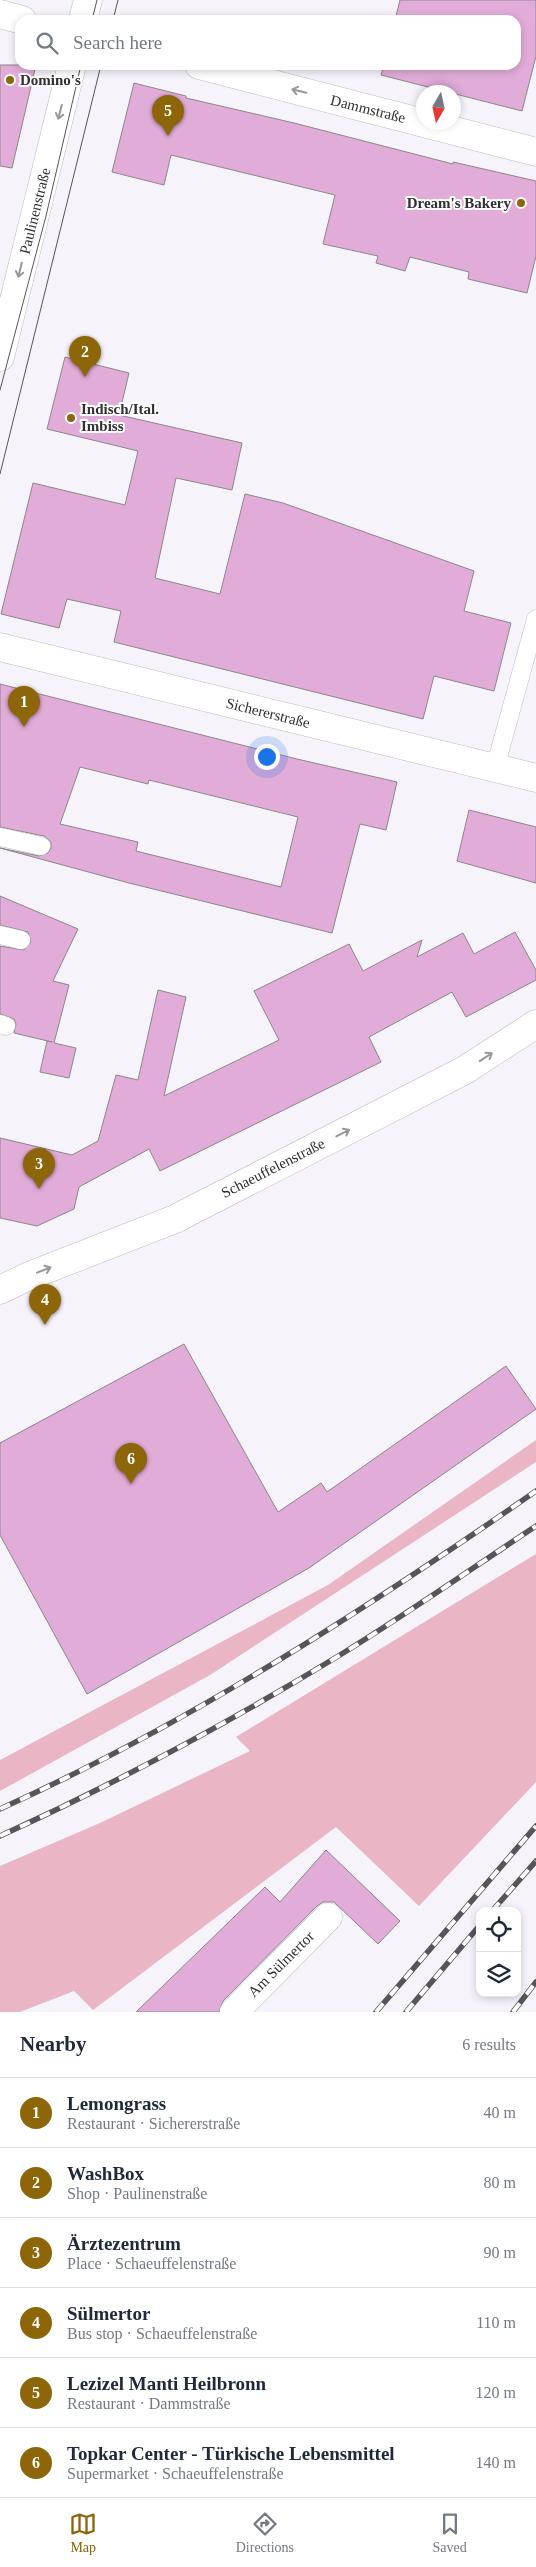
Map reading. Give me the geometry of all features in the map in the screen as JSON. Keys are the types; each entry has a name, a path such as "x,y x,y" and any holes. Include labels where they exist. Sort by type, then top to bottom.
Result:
{"street":[{"path":"85,15 88,0"},
{"path":"0,14 15,18"},
{"name":"Paulinenstraße","path":"0,358 6,299 71,70"},
{"name":"Dammstraße","path":"218,70 536,152"},
{"name":"Sichererstraße","path":"0,647 536,778"},
{"name":"Schaeuffelenstraße","path":"0,1290 28,1276 175,1219 465,1070 536,1024"},
{"name":"Am Sülmertor","path":"234,2012 328,1917"}],"lane":[{"path":"495,768 536,619"},
{"path":"0,837 41,846"},
{"path":"0,935 21,940"}],"shaded area":[{"path":"536,1440 536,1462 210,1675 0,1791 0,1760 328,1585"},
{"path":"536,1554 536,1782 419,1906 336,1827 93,2010 74,1991 20,2012 0,2012 0,1866 100,1823 250,1751 236,1737"}],"building":[{"path":"400,0 536,0 536,56 522,111 461,95 461,85 420,85 381,75 382,70 521,70 521,15 396,15"},
{"path":"0,65 15,65 15,70 35,70 12,168 0,166"},
{"path":"134,83 186,96 186,98 294,123 453,164 453,162 536,181 536,256 527,293 468,279 469,272 410,257 405,271 376,263 378,256 323,244 335,195 171,155 164,185 112,172"},
{"path":"65,357 129,373 119,415 242,443 232,490 176,478 155,578 220,594 245,494 283,503 474,571 464,611 511,623 494,691 434,676 423,719 114,642 121,611 67,599 59,628 1,614 33,483 125,505 138,451 47,429"},
{"path":"0,684 297,759 397,782 386,830 360,824 332,933 129,883 0,848 39,856 48,853 51,848 51,842 44,836 0,827","holes":["80,767 148,784 149,780 298,817 281,887 136,851 138,842 60,824"]},
{"path":"469,810 536,827 536,883 457,861"},
{"path":"0,896 78,929 53,981 69,985 54,1043 76,1048 69,1078 40,1072 47,1041 52,1042 14,1033 16,1024 14,1019 0,1014 0,946 24,950 31,942 28,932 0,925"},
{"path":"515,932 536,970 536,980 466,1017 452,992 369,1037 381,1062 160,1171 149,1149 79,1187 74,1209 37,1226 0,1218 0,1138 72,1155 98,1141 116,1075 138,1080 158,990 186,997 164,1096 279,1040 254,991 349,944 363,971 422,940 417,957 463,933 474,954"},
{"path":"184,1344 278,1512 321,1483 327,1492 506,1366 536,1409 309,1568 87,1694 0,1535 0,1443"},
{"path":"326,1850 400,1921 378,1944 334,1902 323,1902 223,2001 219,2012 136,2012 265,1887 280,1902"}],"tram line":[{"path":"93,15 97,0"},
{"path":"114,15 118,0"},
{"path":"0,390 46,216 80,70"},
{"path":"0,474 100,70"}],"railway":[{"path":"0,1809 71,1776 208,1702 407,1579 536,1491"},
{"path":"0,1836 87,1795 173,1751 299,1680 414,1608 536,1526"},
{"path":"376,2012 536,1826"},
{"path":"496,1907 536,1861"},
{"path":"406,2012 476,1930"},
{"path":"513,2012 536,1982"}],"place":[{"name":"Domino's","path":"10,80"},
{"name":"Lezizel Manti Heilbronn","path":"168,136"},
{"name":"Dream's Bakery","path":"521,203"},
{"name":"WashBox","path":"85,377"},
{"name":"Indisch/Ital. Imbiss","path":"71,418"},
{"name":"Lemongrass","path":"24,727"},
{"name":"Ärztezentrum","path":"39,1189"},
{"name":"Sülmertor","path":"45,1325"},
{"name":"Topkar Center - Türkische Lebensmittel","path":"131,1484"}]}
